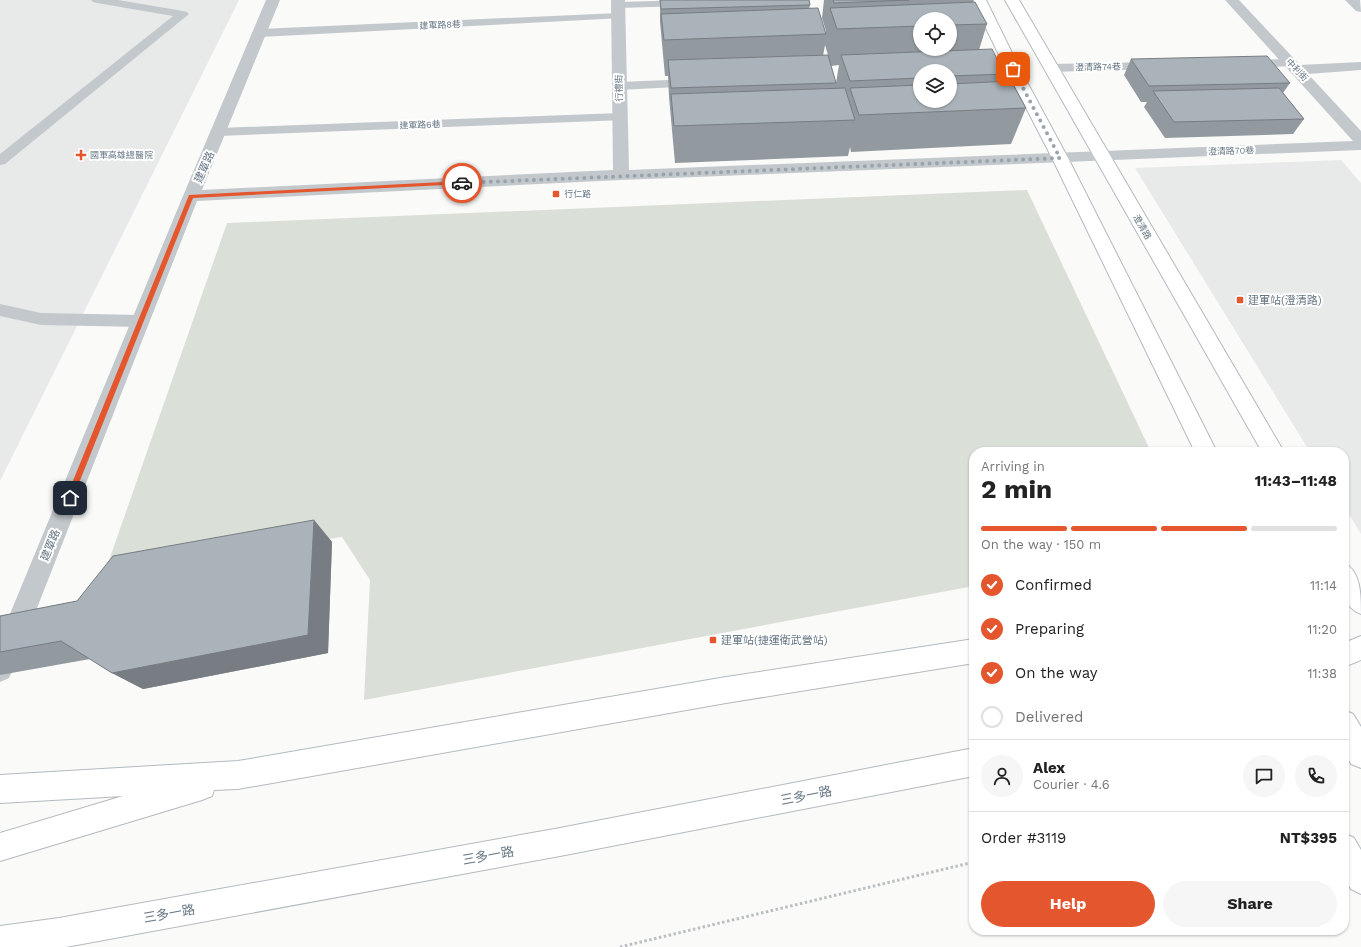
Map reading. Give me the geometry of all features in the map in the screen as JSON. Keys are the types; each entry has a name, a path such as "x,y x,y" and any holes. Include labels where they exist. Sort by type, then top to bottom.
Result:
{"street":[{"name":"建軍路","path":"0,669 191,196 220,132 273,0"},
{"path":"979,0 1013,69 1060,158 1204,447"},
{"name":"澄清路","path":"1012,0 1270,447"},
{"name":"中利街","path":"1232,0 1361,140"},
{"path":"1352,0 1361,8"},
{"name":"行禮街","path":"619,7 621,175"},
{"path":"1293,66 1361,66"},
{"name":"澄清路70巷","path":"1101,156 1361,145"},
{"path":"191,196 621,175 1101,156"},
{"path":"1349,583 1361,603"},
{"path":"1349,653 1361,648"},
{"path":"0,789 238,775 726,690 969,652"},
{"path":"1349,733 1361,754"},
{"name":"三多一路","path":"0,941 59,933 560,842 969,763"},
{"path":"0,847 238,775"},
{"path":"1349,857 1361,879"}],"lane":[{"path":"0,161 183,14 163,5 97,0"},
{"name":"建軍路8巷","path":"260,33 697,2"},
{"path":"1234,64 1293,66"},
{"name":"澄清路74巷","path":"1050,68 1162,66"},
{"path":"957,72 1013,69"},
{"path":"619,86 706,82"},
{"name":"建軍路6巷","path":"220,132 620,117"},
{"path":"0,310 41,319 141,321"}],"path":[{"path":"620,947 969,863"}],"shaded area":[{"name":"國軍高雄總醫院","path":"0,0 239,0 0,481"},
{"path":"1341,160 1361,183 1361,534 1349,514 1349,447 1307,447 1135,168"},
{"path":"1027,190 1149,447 969,447 969,587 364,700 370,580 342,537 106,569 227,223"}],"building":[{"path":"660,0 809,0 810,5 661,9"},
{"path":"833,0 909,0 834,3"},
{"path":"975,2 987,24 957,25 957,12 913,12 913,26 837,29 830,8"},
{"path":"818,8 826,34 664,40 661,14"},
{"path":"992,49 1005,74 957,76 957,64 913,64 913,78 850,81 841,55 913,52 913,56 957,56 957,50"},
{"path":"828,55 836,83 671,88 668,60"},
{"path":"1267,56 1290,83 1149,86 1131,59"},
{"path":"1011,81 1026,108 859,115 850,88 913,85 913,108 957,108 957,84"},
{"path":"845,88 855,120 674,126 671,94"},
{"path":"1279,88 1304,119 1174,122 1153,91"},
{"path":"314,520 308,635 112,673 61,641 0,652 0,616 77,601 113,556"}],"way so far":[{"path":"462,183 621,175 1060,158 1013,69"}],"place":[{"name":"國軍高雄總醫院","path":"81,155"},
{"name":"行仁路","path":"556,194"},
{"name":"建軍站(澄清路)","path":"1240,300"},
{"name":"建軍站(捷運衛武營站)","path":"713,640"}],"route":[{"path":"70,498 191,196 462,183"}]}
